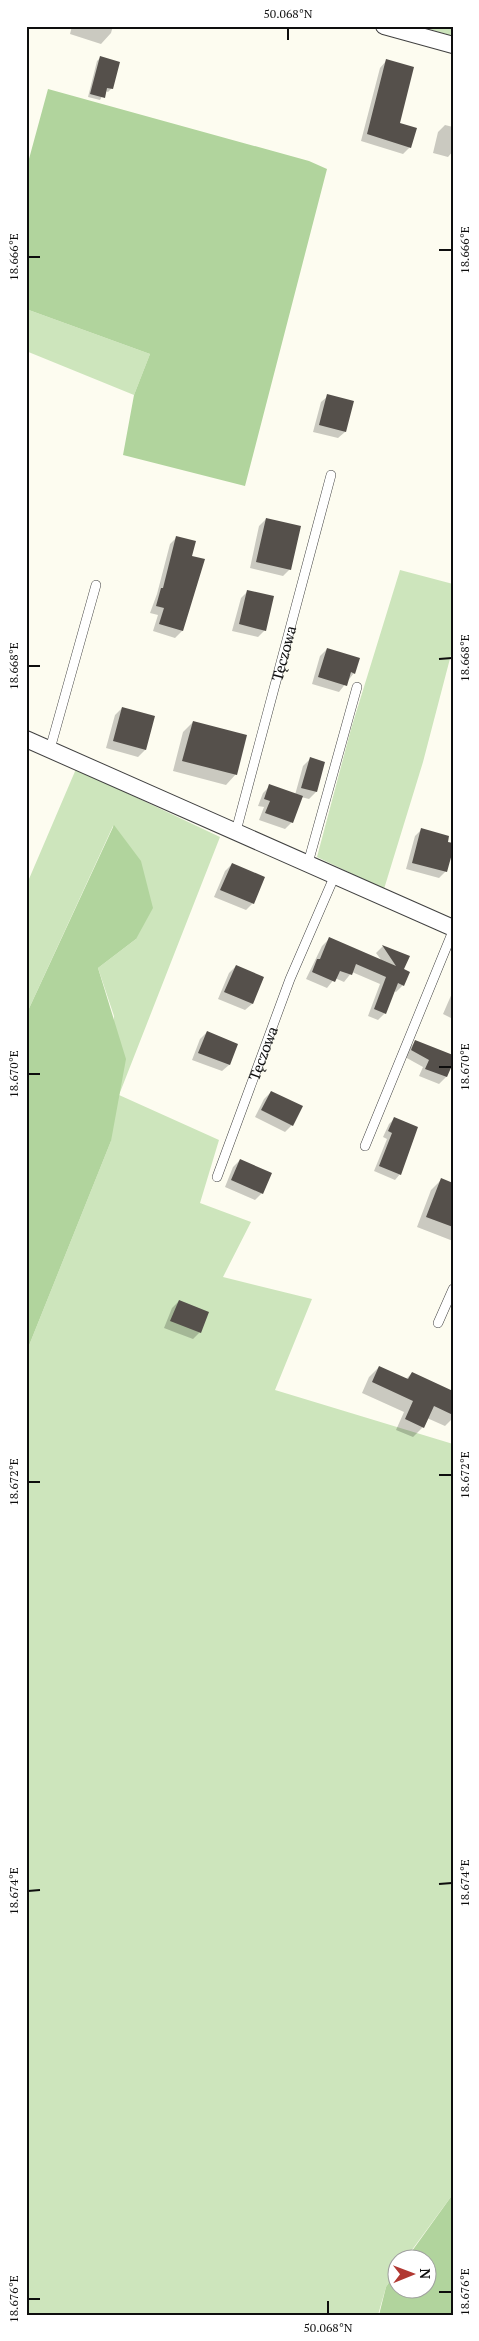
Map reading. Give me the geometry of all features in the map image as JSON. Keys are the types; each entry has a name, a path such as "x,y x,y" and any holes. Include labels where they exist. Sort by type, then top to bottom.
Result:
{"street":[{"path":"384,26 453,45"},
{"path":"26,739 453,929"}],"lane":[{"name":"Tęczowa","path":"236,831 330,475"},
{"path":"50,749 96,585"},
{"path":"308,863 357,687"},
{"name":"Tęczowa","path":"216,1176 290,979 335,875"},
{"path":"365,1146 453,929"},
{"path":"438,1323 453,1289"}],"green space":[{"path":"419,26 453,26 453,36"},
{"path":"48,89 309,161 327,169 245,486 123,455 134,395 150,354 26,309 26,170"},
{"path":"26,309 150,354 134,395 26,351"},
{"path":"400,570 453,584 453,647 423,762 384,889 317,857 351,729"},
{"path":"76,769 220,837 119,1095 219,1140 200,1203 251,1222 223,1277 312,1299 275,1390 453,1444 453,2194 413,2248 386,2248 386,2287 378,2315 26,2315 26,1353 111,1141 114,1016 98,968 136,939 113,826 26,1015 26,886"},
{"path":"114,825 141,861 153,908 136,939 98,968 126,1059 111,1141 26,1353 26,1015"},
{"path":"453,2194 453,2315 379,2315 386,2287 386,2298 436,2298 436,2248 414,2248"}],"building":[{"path":"100,56 120,62 113,89 107,88 105,98 90,94"},
{"path":"386,59 414,67 400,123 417,128 411,148 367,134"},
{"path":"327,394 354,401 346,432 319,425"},
{"path":"266,518 301,526 291,570 256,562"},
{"path":"176,536 196,541 192,556 205,559 183,631 159,624 164,608 156,606 161,588 163,588"},
{"path":"247,590 274,596 266,631 239,624"},
{"path":"327,648 360,658 355,674 351,672 347,686 318,677"},
{"path":"122,707 155,716 146,750 113,741"},
{"path":"193,721 247,735 237,775 182,761"},
{"path":"310,757 325,762 317,792 301,788"},
{"path":"269,784 303,796 293,823 265,813 270,801 264,799"},
{"path":"421,828 449,836 448,842 453,843 453,850 447,872 412,863"},
{"path":"232,863 265,877 254,904 220,890"},
{"path":"329,937 396,966 382,945 410,956 404,969 410,972 404,986 398,983 386,1014 374,1009 386,977 356,964 352,975 340,971 335,982 312,972 317,959 320,959"},
{"path":"236,965 264,977 253,1004 224,992"},
{"path":"207,1031 238,1044 230,1065 198,1053"},
{"path":"415,1040 453,1055 453,1063 447,1077 425,1069 429,1060 411,1050"},
{"path":"271,1091 303,1106 293,1126 261,1110"},
{"path":"394,1117 418,1127 401,1175 379,1166 392,1133 388,1131"},
{"path":"240,1159 272,1173 263,1194 231,1180"},
{"path":"441,1178 453,1183 453,1227 426,1217"},
{"path":"179,1300 209,1312 201,1333 170,1321"},
{"path":"379,1366 408,1379 412,1372 453,1391 453,1415 434,1406 424,1428 405,1419 413,1401 372,1382"}]}
